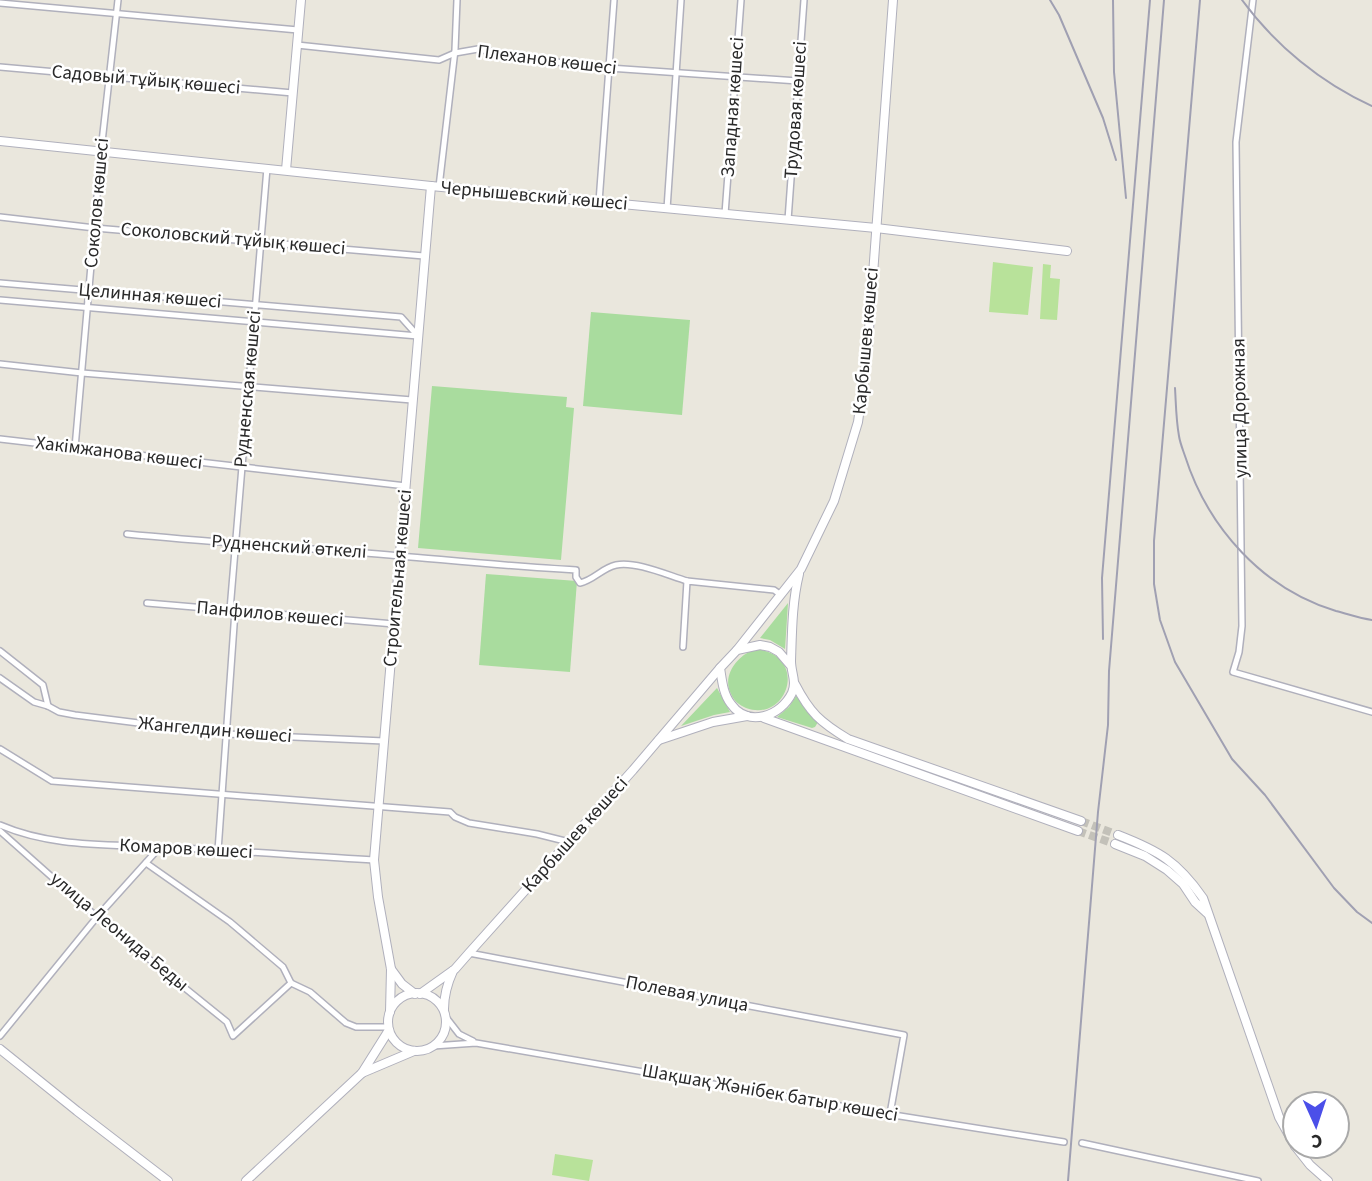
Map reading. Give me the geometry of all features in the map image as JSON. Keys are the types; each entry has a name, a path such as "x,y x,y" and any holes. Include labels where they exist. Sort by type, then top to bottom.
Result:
{"main road":[{"path":"286,170 301,0"},
{"name":"Карбышев көшесі","path":"737,650 801,569 834,501 859,422 867,357 893,0"},
{"name":"Чернышевский көшесі","path":"0,141 435,187 876,228 1068,251"},
{"name":"Строительная көшесі","path":"390,1012 391,968 374,860 425,256 435,187"},
{"path":"801,569 794,603 791,666 795,684 807,707 825,725 848,739 1080,821"},
{"path":"747,716 732,707 726,697 720,668 737,650 760,645 779,652 791,666"},
{"name":"Карбышев көшесі","path":"455,968 720,668"},
{"path":"764,718 785,705 795,684"},
{"path":"657,741 713,722 747,716 764,718 1078,831"},
{"path":"1117,840 1149,847 1172,862 1189,878 1203,898 1281,1121"},
{"path":"391,968 402,984 417,994 434,999 444,1014"},
{"path":"246,1181 362,1073 389,1029 390,1012 399,999 417,994 455,968"},
{"path":"362,1073 433,1046 444,1033 445,993 447,982 455,968"},
{"path":"389,1029 399,1045 415,1051"},
{"path":"0,1049 168,1181"},
{"path":"1306,1160 1324,1179"}],"street":[{"name":"Соколов көшесі","path":"75,448 101,151 118,0"},
{"name":"Строительная көшесі","path":"435,187 455,53 457,0"},
{"path":"599,202 614,0"},
{"path":"667,208 681,0"},
{"name":"Западная көшесі","path":"725,214 741,0"},
{"name":"Трудовая көшесі","path":"788,220 804,0"},
{"name":"улица Дорожная","path":"1253,0 1236,142 1242,626 1233,673 1372,712"},
{"path":"0,3 298,30"},
{"name":"Плеханов көшесі","path":"297,44 439,60 455,53 478,49 521,58 609,68 798,81"},
{"name":"Садовый тұйық көшесі","path":"0,66 293,93"},
{"name":"Рудненская көшесі","path":"218,851 235,544 267,168"},
{"name":"Соколовский тұйық көшесі","path":"0,218 425,256"},
{"name":"Целинная көшесі","path":"0,283 401,317 418,336"},
{"name":"Целинная көшесі","path":"0,300 418,336"},
{"path":"0,364 412,400"},
{"name":"Хакімжанова көшесі","path":"0,439 406,486"},
{"name":"Рудненский өткелі","path":"127,534 576,570 580,583 590,580 607,568 629,565 687,581"},
{"path":"682,647 687,581 774,590 781,595"},
{"name":"Панфилов көшесі","path":"146,603 394,624"},
{"path":"0,651 43,685 48,706"},
{"name":"Жангелдин көшесі","path":"0,678 34,702 75,715 226,734 384,741"},
{"path":"0,749 52,780 450,812 469,823 569,842"},
{"name":"Комаров көшесі","path":"0,828 46,840 94,845 374,860"},
{"name":"улица Леонида Беды","path":"0,828 97,917 227,1022 233,1036 291,983"},
{"path":"0,1036 97,917 160,847"},
{"path":"146,863 230,922 283,967 291,983 310,992 345,1023 356,1027 389,1029"},
{"name":"Полевая улица","path":"469,953 904,1035 890,1114"},
{"name":"Шақшақ Жәнібек батыр көшесі","path":"444,1014 459,1034 476,1043"},
{"name":"Шақшақ Жәнібек батыр көшесі","path":"433,1046 476,1043 1064,1142"},
{"path":"1082,1143 1258,1181"}],"green space":[{"path":"993,262 1033,267 1028,315 989,312"},
{"path":"1043,264 1051,265 1050,278 1060,279 1057,320 1040,319"},
{"path":"591,312 690,320 682,415 583,406"},
{"path":"432,386 567,397 566,407 574,408 561,560 418,548"},
{"path":"486,574 577,581 570,672 479,665"},
{"path":"788,603 785,649 770,640 760,638"},
{"path":"757,649 773,654 783,663 787,675 787,687 782,698 773,706 761,710 746,708 735,701 728,680 738,660"},
{"path":"717,688 730,712 681,726"},
{"path":"796,696 818,722 815,727 777,717 789,707"},
{"path":"555,1154 593,1160 589,1181 552,1175"}],"tunnel":[{"path":"1081,821 1118,835"},
{"path":"1078,831 1115,844"}],"railway":[{"path":"1050,0 1103,118 1116,160"},
{"path":"1113,0 1114,72 1126,198"},
{"path":"1103,639 1102,578 1150,0"},
{"path":"1068,1181 1098,812 1108,725 1109,671 1164,0"},
{"path":"1200,0 1154,541 1154,584 1160,620 1175,662 1232,759 1265,795 1334,888 1372,923"},
{"path":"1242,0 1269,32 1300,61 1335,86 1372,106"},
{"path":"1175,388 1179,439 1195,482 1224,531 1262,571 1285,588 1336,611 1372,620"}]}
